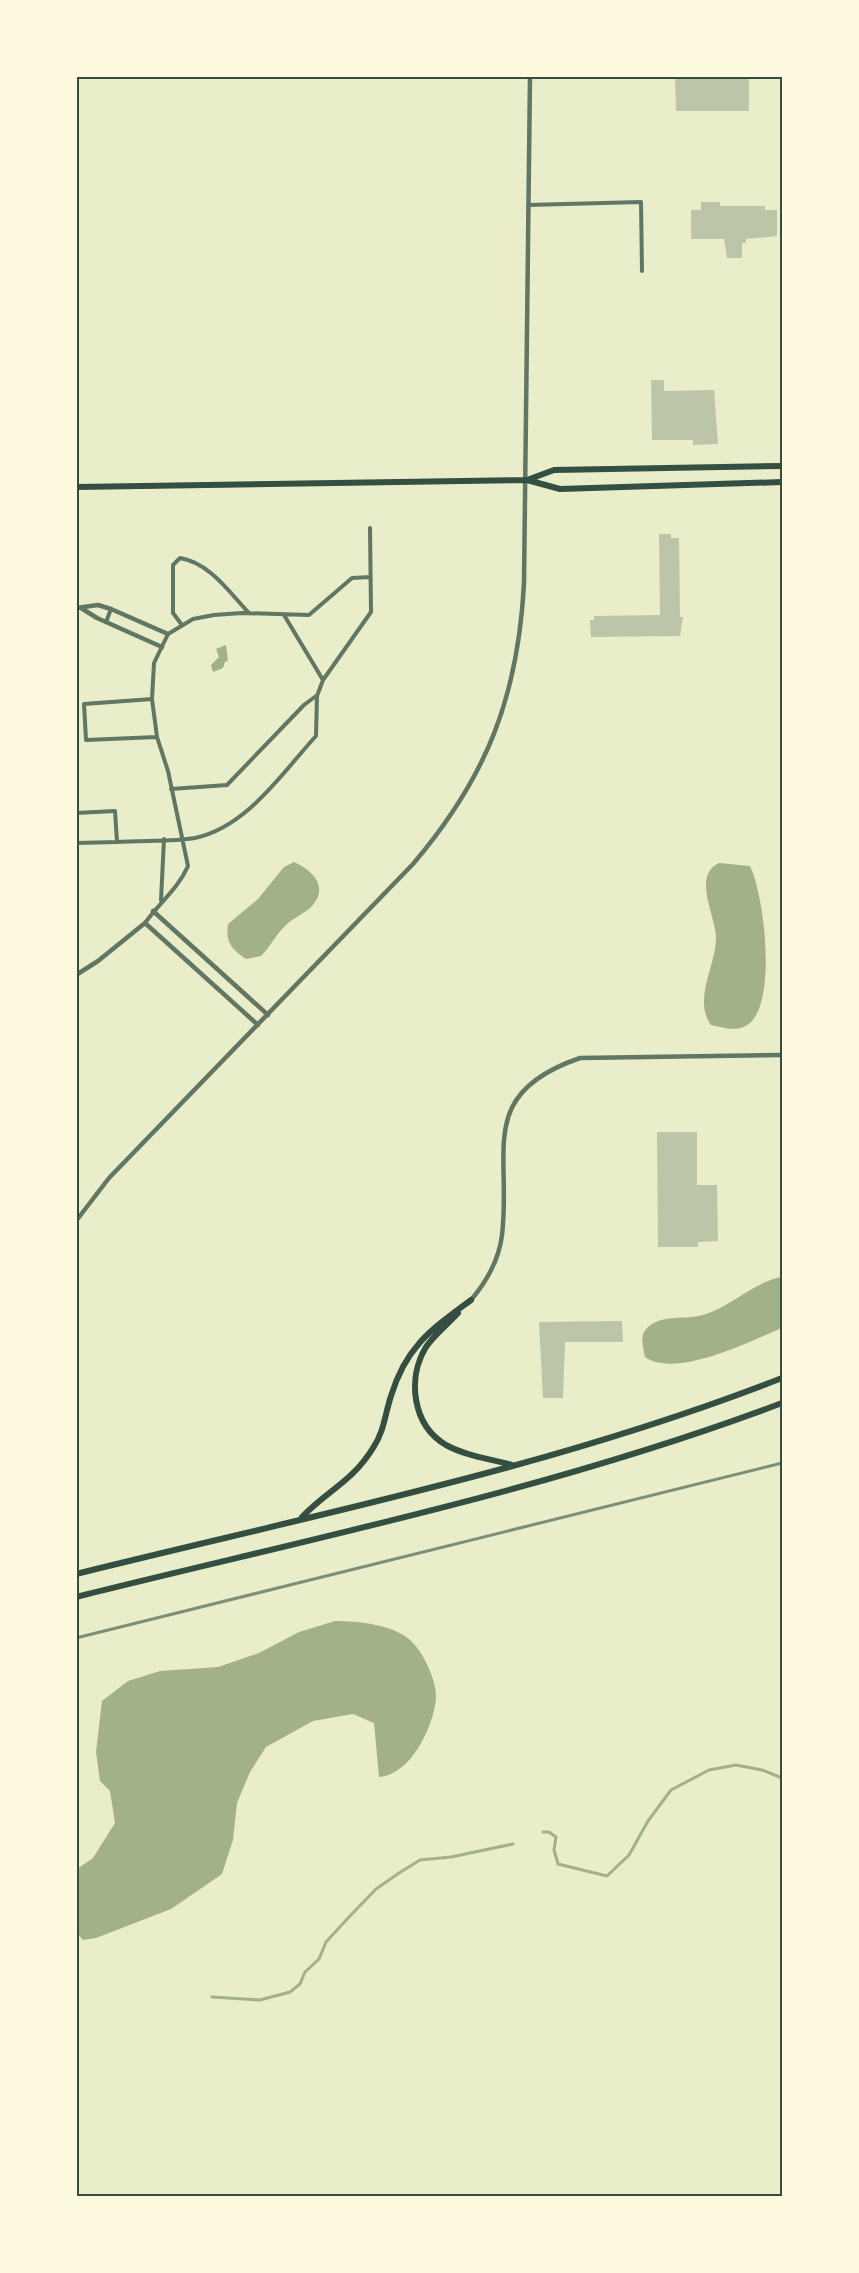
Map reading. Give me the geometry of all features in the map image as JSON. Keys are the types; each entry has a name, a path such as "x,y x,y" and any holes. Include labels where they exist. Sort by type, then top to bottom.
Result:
{"main road":[{"path":"527,480 554,470 783,466"},
{"path":"76,487 527,480 560,489 783,482"},
{"path":"471,1300 428,1345 419,1360 415,1380 419,1415 445,1444 463,1452 514,1465"},
{"path":"302,1518 319,1499 357,1472 382,1430 391,1395 405,1363 426,1333 471,1300"},
{"path":"76,1574 514,1465 636,1430 783,1378"},
{"path":"76,1597 551,1478 649,1450 783,1402"}],"street":[{"path":"76,1221 109,1178 268,1015 438,835 484,759 500,722 514,675 520,639 527,480 530,76"},
{"path":"528,205 641,202 642,271"},
{"path":"76,843 193,838 213,832 236,819 254,804 316,736 317,696 322,680 371,612 370,528"},
{"path":"182,625 173,614 173,565 180,558 194,561 204,567 249,613"},
{"path":"76,975 98,961 145,923 161,901 182,881 188,866 157,737 152,699 154,663 168,634 194,619 214,615 249,613 309,615 352,578 370,577"},
{"path":"79,608 98,605 168,634"},
{"path":"79,608 162,647"},
{"path":"106,622 111,609"},
{"path":"284,615 322,680"},
{"path":"171,789 227,785 304,705 317,696"},
{"path":"152,699 84,704 86,740 157,737"},
{"path":"76,813 115,811 117,842"},
{"path":"161,901 164,839"},
{"path":"153,911 268,1015"},
{"path":"145,923 258,1025"},
{"path":"471,1300 486,1282 502,1236 504,1129 510,1111 525,1088 558,1065 580,1058 783,1055"}],"shaded area":[{"path":"226,645 228,661 225,662 223,668 213,672 211,665 219,657 216,649"},
{"path":"294,862 308,870 317,881 319,894 316,901 287,924 261,956 246,959 231,945 228,924 258,899 284,867"},
{"path":"719,863 750,866 760,899 763,922 766,970 763,992 758,1011 750,1023 736,1029 711,1025 704,1005 706,983 716,940 707,898 707,877 711,869"},
{"path":"782,1277 782,1328 733,1349 694,1361 675,1364 658,1363 645,1357 643,1334 654,1323 660,1320 703,1315 724,1306 762,1284"},
{"path":"335,1621 364,1623 393,1630 409,1639 424,1658 435,1689 435,1708 426,1734 411,1758 391,1774 379,1777 374,1723 353,1714 313,1721 266,1747 250,1772 237,1803 233,1840 222,1874 171,1909 96,1938 83,1940 77,1933 77,1869 93,1858 115,1823 110,1791 100,1781 96,1752 102,1701 128,1681 160,1671 218,1667 259,1653 299,1632"}],"building":[{"path":"675,76 749,76 749,111 676,111"},
{"path":"701,202 720,202 720,206 765,206 765,210 777,210 777,236 746,239 746,243 742,243 742,258 727,258 724,239 691,239 691,210 701,210"},
{"path":"651,380 664,380 664,391 714,390 718,444 693,445 693,440 652,440"},
{"path":"659,534 671,534 671,538 679,538 680,617 683,617 680,636 591,637 590,620 594,620 594,616 660,615"},
{"path":"657,1132 697,1132 697,1185 717,1185 718,1241 698,1242 698,1247 658,1247"},
{"path":"622,1321 623,1342 565,1342 563,1398 543,1398 539,1322"}],"waterway":[{"path":"543,1832 549,1832 556,1837 554,1850 558,1864 607,1876 629,1855 648,1821 671,1790 709,1770 736,1765 762,1770 782,1778"},
{"path":"212,1997 260,2000 290,1992 300,1984 305,1972 319,1959 326,1942 376,1889 399,1873 420,1860 451,1857 513,1844"}],"railway":[{"path":"76,1638 782,1463"}]}
